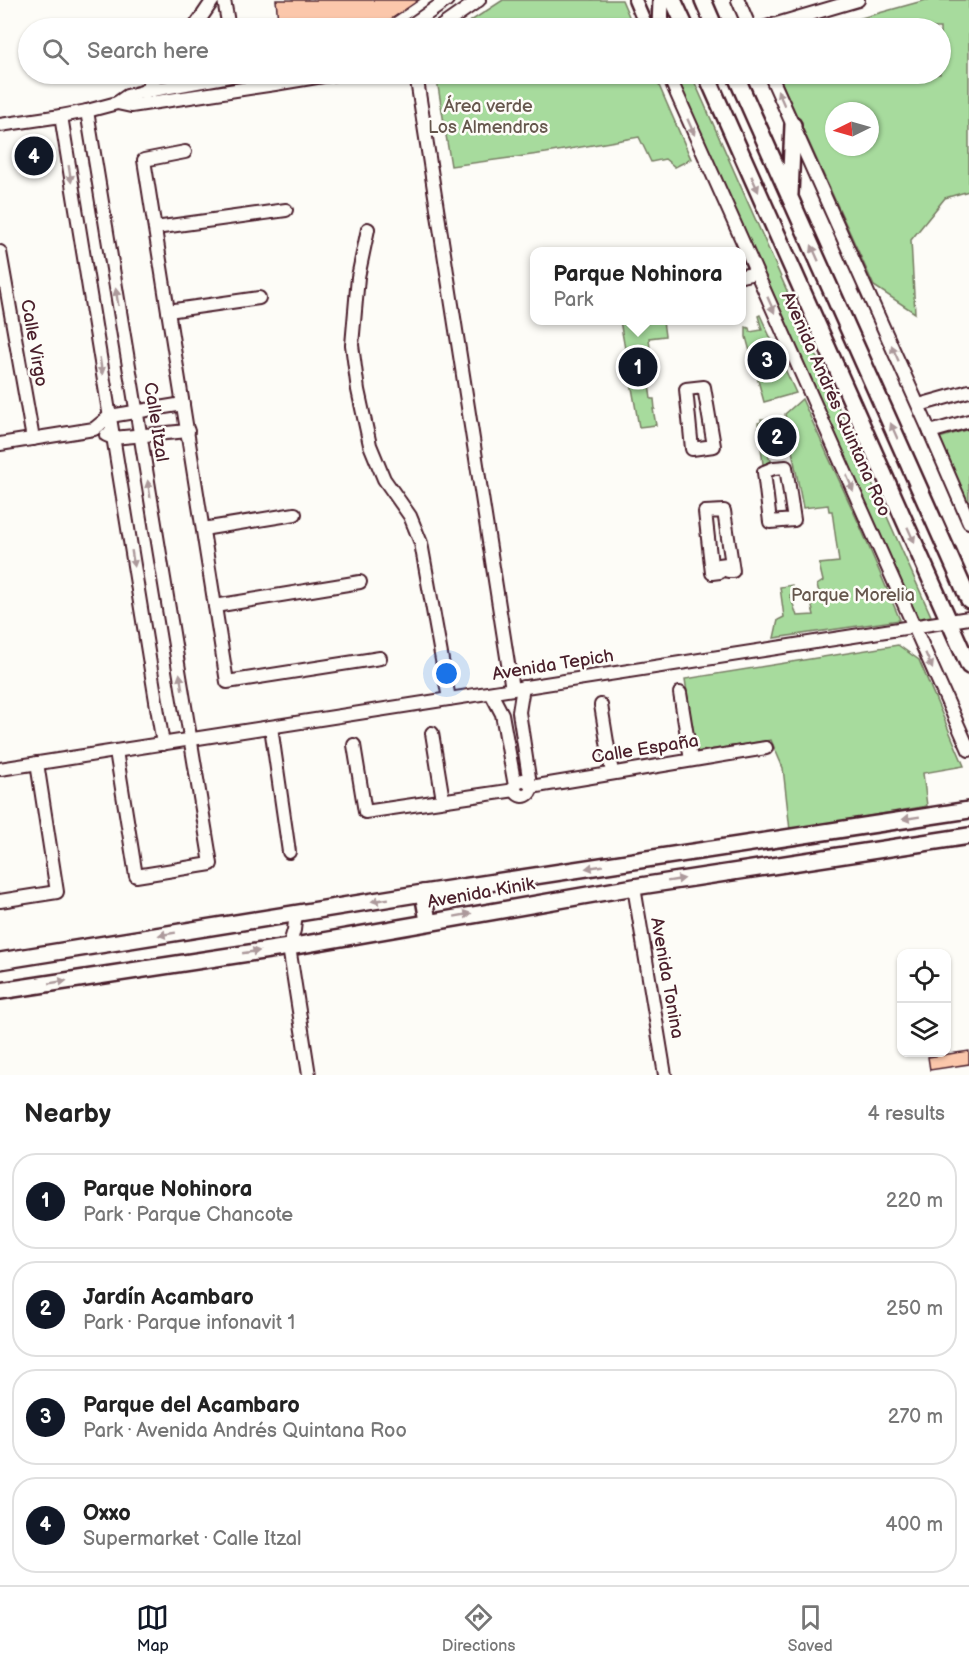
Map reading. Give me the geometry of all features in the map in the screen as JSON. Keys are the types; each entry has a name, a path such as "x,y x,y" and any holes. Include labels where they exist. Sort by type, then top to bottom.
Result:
{"main road":[{"path":"660,18 661,0"},
{"path":"673,0 681,18"},
{"path":"703,0 711,18"},
{"name":"Avenida Andrés Quintana Roo","path":"710,84 969,666"},
{"path":"739,84 969,600"},
{"path":"790,197 793,125"},
{"name":"Avenida Kinik","path":"0,962 423,893 969,810"},
{"name":"Avenida Kinik","path":"0,991 289,947 428,921 746,869 969,836"},
{"path":"741,844 746,869"},
{"path":"423,893 428,921"}],"street":[{"path":"201,18 213,0"},
{"path":"224,0 227,18"},
{"path":"421,18 447,0"},
{"path":"453,18 479,0"},
{"path":"635,0 643,18"},
{"path":"738,0 746,18"},
{"path":"797,18 858,0"},
{"path":"143,98 152,84"},
{"path":"0,125 61,116 117,104 131,106 143,98 198,84"},
{"path":"143,98 275,84"},
{"path":"418,84 518,688 519,712 530,780"},
{"name":"Avenida Andrés Quintana Roo","path":"672,84 745,247"},
{"path":"775,84 969,522"},
{"name":"Calle Itzal","path":"87,111 211,864 136,876 116,751"},
{"path":"61,116 163,744"},
{"path":"185,152 144,159 227,682 380,658"},
{"path":"154,228 286,210"},
{"path":"368,229 357,277 352,345 358,390 370,445 384,479 410,516 422,543 449,699"},
{"name":"Avenida Andrés Quintana Roo","path":"746,250 969,750"},
{"name":"Calle Virgo","path":"0,252 33,439"},
{"path":"746,275 756,273"},
{"path":"168,311 259,298"},
{"path":"704,387 714,446 692,449 686,389 704,387"},
{"path":"919,405 969,391"},
{"path":"0,444 94,429 110,416 183,404"},
{"path":"930,432 969,421"},
{"path":"94,429 113,438 188,431"},
{"path":"724,511 733,571 728,571 727,564 719,565 720,572 712,573 705,512 724,511"},
{"path":"203,529 296,514"},
{"path":"215,606 360,582"},
{"name":"Avenida Tepich","path":"0,769 969,618"},
{"path":"490,693 502,714 515,788"},
{"path":"680,693 691,760"},
{"path":"601,705 612,773"},
{"path":"271,727 289,852"},
{"path":"432,733 442,801"},
{"name":"Calle España","path":"354,746 364,812 515,788 518,795 526,796 530,792 530,780 612,773 766,748"},
{"path":"0,901 57,892 38,763"},
{"path":"512,773 530,780"},
{"name":"Avenida Tonina","path":"634,887 665,1075"},
{"path":"296,913 289,947 309,1075"}],"green space":[{"path":"503,0 622,0 630,18 475,18"},
{"path":"926,0 969,0 969,191 945,198 911,240 915,313 874,286 783,84 951,84 951,18 861,18"},
{"name":"Área verde Los Almendros","path":"438,84 658,84 691,159 675,167 665,159 651,162 639,137 451,166"},
{"path":"676,84 695,84 931,616 915,619"},
{"path":"760,315 796,393 764,402 746,337 746,327 750,332 762,330 758,316"},
{"path":"621,325 664,325 665,336 649,338 651,359 646,360 648,374 650,374 651,399 654,399 656,425 639,427"},
{"name":"Parque Morelia","path":"802,399 900,620 774,638 778,620 784,617 780,587 792,585 793,594 790,595 797,616 814,615 812,607 819,592 817,585 823,581 819,564 839,562 832,511 829,511 828,505 803,508 785,414"},
{"path":"773,418 774,425 782,424 785,447 777,448 778,455 773,455 772,450 769,449 768,444 770,443 767,443 772,463 764,472 758,423 763,419 765,433 768,433 764,419"},
{"path":"969,429 969,517 936,439"},
{"path":"898,645 919,660 964,766 923,773 927,806 790,830 783,768 771,740 696,752 685,679"}],"building":[{"path":"276,0 419,0 393,18 278,18"},
{"path":"969,1051 969,1064 930,1070 928,1057 951,1057 951,1054"}],"place":[{"name":"Oxxo","path":"34,156"},
{"name":"Parque del Acambaro","path":"767,360"},
{"name":"Parque Nohinora","path":"638,367"},
{"name":"Jardín Acambaro","path":"777,437"}]}
